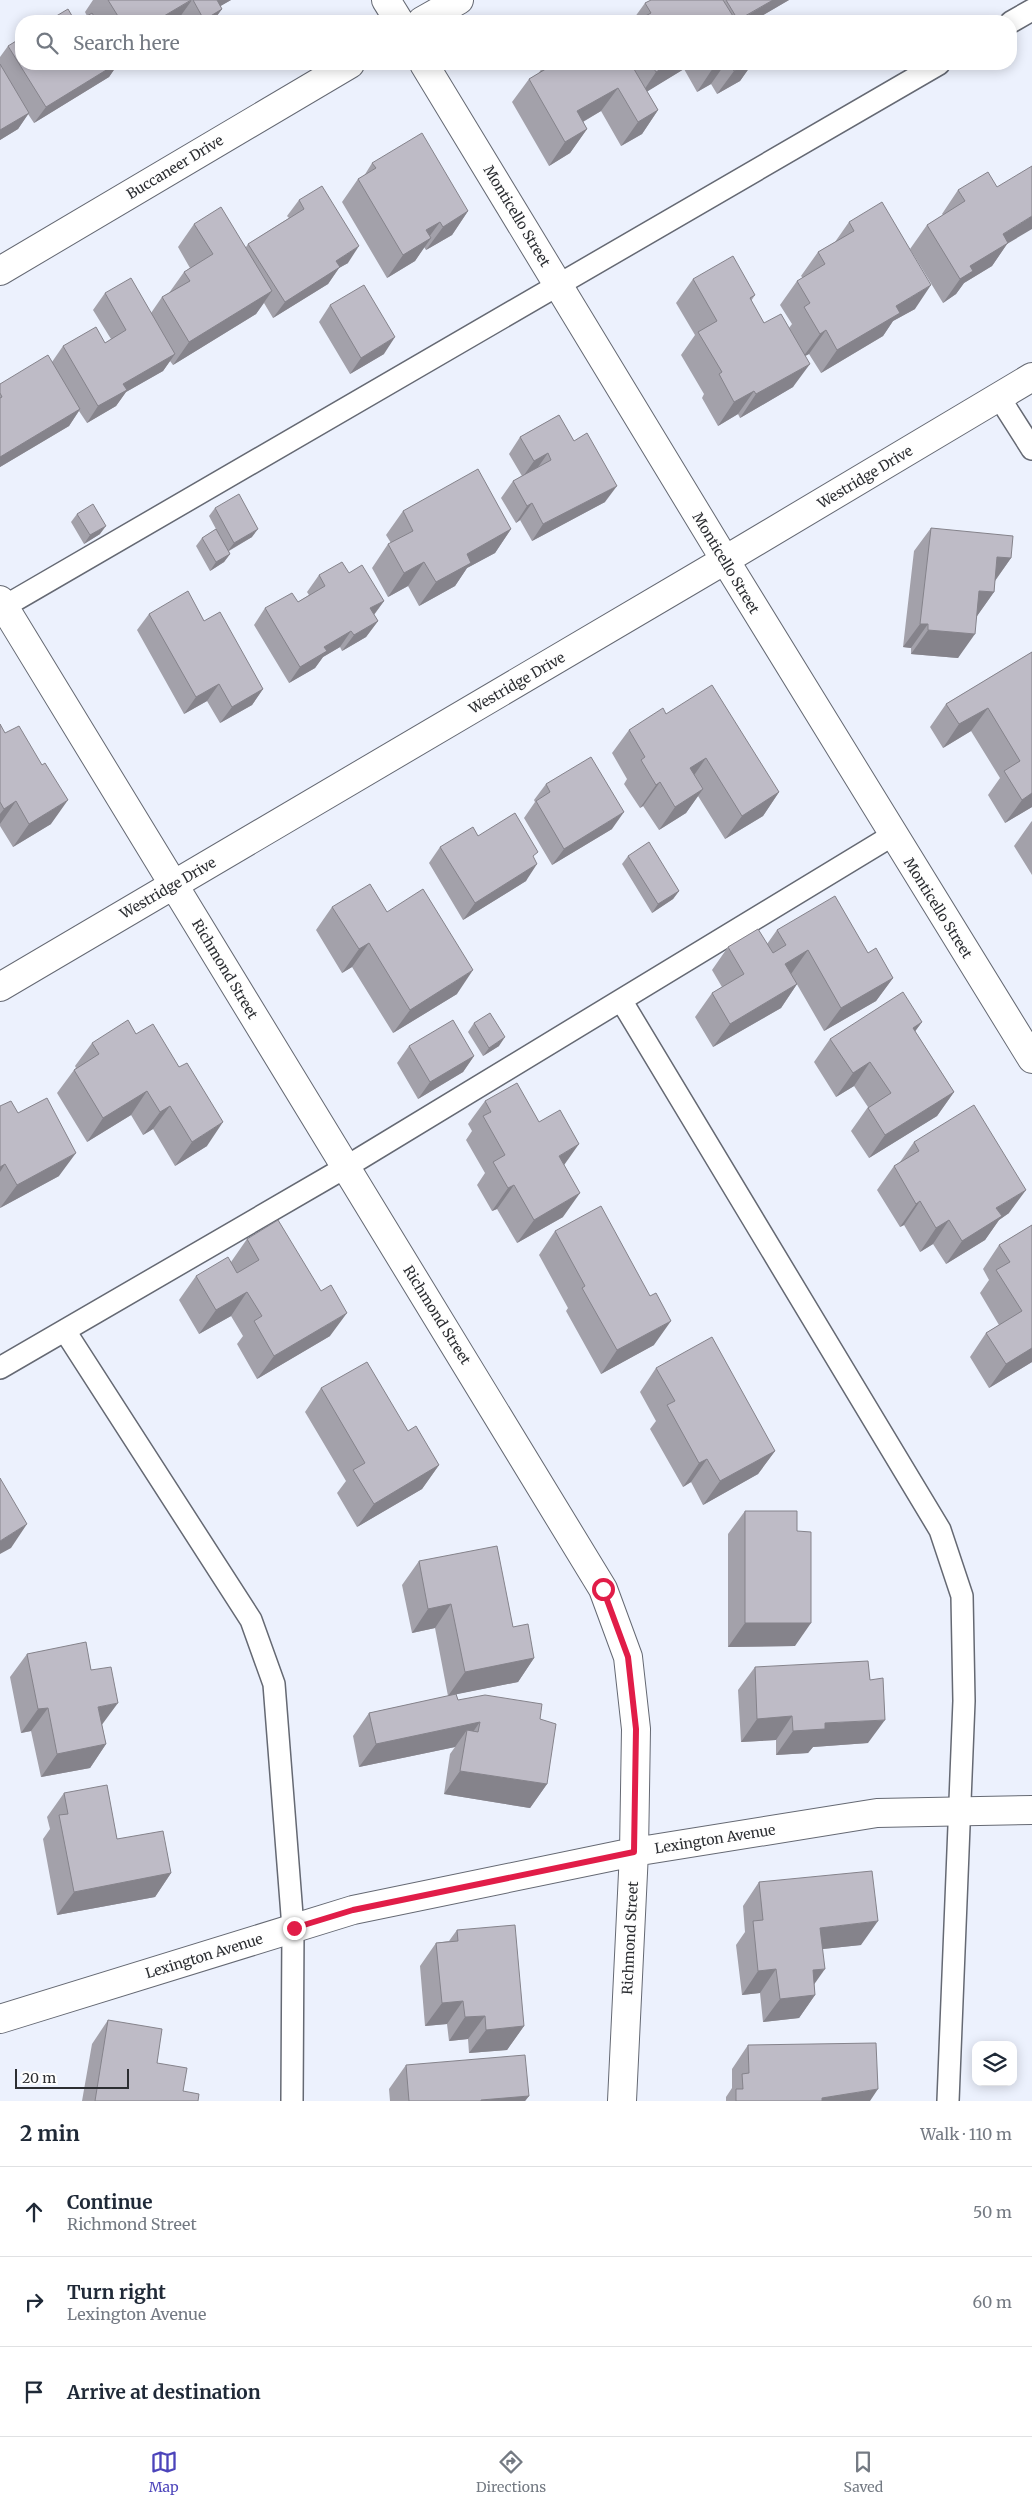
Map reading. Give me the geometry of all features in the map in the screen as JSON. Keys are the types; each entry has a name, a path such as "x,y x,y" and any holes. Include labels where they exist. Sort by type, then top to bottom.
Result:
{"street":[{"path":"386,0 395,15"},
{"path":"433,15 459,0"},
{"name":"Buccaneer Drive","path":"0,271 340,70"},
{"name":"Monticello Street","path":"428,70 725,560 1032,1060"},
{"name":"Westridge Drive","path":"0,987 1032,377"},
{"name":"Richmond Street","path":"1,605 603,1589 628,1657 636,1729 634,1852 622,2101"},
{"name":"Lexington Avenue","path":"0,2019 353,1910 634,1852 877,1813 1032,1810"}],"lane":[{"path":"1017,19 1032,10"},
{"path":"1,605 929,70"},
{"path":"1000,396 1032,449"},
{"path":"0,1368 346,1167 893,835"},
{"path":"621,1000 940,1530 962,1596 964,1702 948,2101"},
{"path":"65,1330 251,1620 274,1684 294,1928 292,2101"}],"building":[{"path":"108,0 191,0 166,15 117,15"},
{"path":"193,0 217,0 222,9 212,15 201,15"},
{"path":"651,0 723,0 732,15 647,15 651,13 645,3"},
{"path":"726,0 773,0 747,15 735,15"},
{"path":"68,9 72,15 58,15"},
{"path":"15,42 15,57 8,46"},
{"path":"0,64 29,113 0,130"},
{"path":"23,70 106,70 46,107"},
{"path":"544,70 635,70 658,110 638,122 618,88 577,111 587,129 565,142 529,79"},
{"path":"422,133 468,211 443,227 440,222 426,230 431,238 403,255 358,179 376,168 372,163"},
{"path":"1032,166 1032,216 1003,234 1008,243 970,266 973,271 960,279 927,225 965,201 958,190 988,172 997,187"},
{"path":"322,186 359,246 336,261 340,267 285,302 248,244 304,209 299,200"},
{"path":"882,202 931,285 896,306 900,313 837,350 826,330 820,334 804,307 810,303 797,281 825,264 818,252 854,231 849,222"},
{"path":"221,207 272,291 189,342 162,297 190,281 184,272 213,254 194,224"},
{"path":"733,256 755,295 750,298 764,323 781,314 810,364 756,394 754,391 734,402 719,374 722,372 698,332 717,321 693,279"},
{"path":"131,278 175,354 123,384 127,390 98,406 63,346 96,327 105,343 126,330 105,293"},
{"path":"364,285 395,337 361,358 330,305"},
{"path":"48,355 80,409 0,457 0,398 2,397 0,384"},
{"path":"559,415 574,441 587,433 617,486 543,524 532,503 527,506 513,481 551,460 548,453 534,461 520,437"},
{"path":"478,469 511,529 467,554 471,563 436,582 424,562 404,573 388,544 413,531 403,511"},
{"path":"239,494 258,529 234,543 215,508"},
{"path":"93,504 106,526 90,535 77,514"},
{"path":"931,528 1013,536 1011,558 997,557 994,592 979,591 975,634 928,630 928,624 920,624"},
{"path":"216,529 230,554 216,562 202,538"},
{"path":"342,562 349,573 362,565 384,601 370,608 378,621 354,635 351,631 324,647 327,651 300,667 265,608 292,593 298,602 325,586 319,575"},
{"path":"188,591 204,621 220,612 263,689 232,707 219,684 196,697 149,614"},
{"path":"1032,652 1032,793 1022,800 1004,771 1020,761 988,708 959,724 946,704"},
{"path":"712,685 779,792 742,816 706,758 690,768 703,789 675,807 660,782 656,785 641,760 645,757 629,730 663,708 666,714"},
{"path":"0,724 5,733 19,726 42,765 45,763 68,800 29,824 16,801 4,809 0,802"},
{"path":"591,757 624,812 564,849 536,801 550,792 546,784"},
{"path":"515,813 538,852 533,856 537,864 475,903 440,847 473,827 478,836"},
{"path":"649,842 679,891 658,904 628,856"},
{"path":"370,884 387,912 423,889 473,970 410,1010 369,943 359,949 332,907"},
{"path":"835,896 868,953 876,948 893,978 841,1008 808,950 785,964 797,984 730,1024 712,993 744,974 728,947 758,929 773,953 786,945 777,930"},
{"path":"903,992 922,1022 913,1028 954,1092 885,1135 868,1108 891,1093 870,1062 853,1073 830,1039"},
{"path":"490,1013 505,1037 489,1048 474,1023"},
{"path":"128,1020 136,1034 153,1024 179,1067 187,1063 223,1122 192,1142 170,1106 160,1112 147,1091 103,1118 74,1070 99,1054 92,1043"},
{"path":"453,1020 474,1056 430,1082 409,1046"},
{"path":"517,1083 539,1122 560,1110 579,1144 559,1156 580,1193 534,1220 514,1185 508,1188 493,1162 505,1155 483,1116 491,1112 485,1101"},
{"path":"47,1098 76,1153 17,1185 5,1164 0,1167 0,1106 11,1101 18,1113"},
{"path":"974,1105 1026,1190 996,1208 1002,1216 962,1241 949,1220 936,1228 920,1201 916,1204 894,1166 919,1151 914,1142"},
{"path":"601,1206 650,1296 656,1293 671,1321 617,1350 582,1288 585,1286 555,1231"},
{"path":"278,1220 321,1291 331,1285 347,1313 274,1356 254,1321 262,1316 247,1292 216,1310 196,1276 228,1257 237,1273 259,1260 247,1239"},
{"path":"1032,1225 1032,1348 1006,1364 986,1333 1022,1311 996,1270 1010,1262 999,1245"},
{"path":"712,1337 775,1451 720,1481 707,1459 699,1463 667,1405 675,1401 656,1368"},
{"path":"367,1362 408,1431 416,1426 439,1465 374,1504 353,1470 365,1463 321,1388"},
{"path":"0,1478 27,1524 0,1541"},
{"path":"745,1511 797,1511 797,1531 811,1532 811,1623 745,1623"},
{"path":"497,1546 513,1627 528,1624 534,1658 465,1672 451,1604 428,1609 419,1561"},
{"path":"86,1642 91,1670 111,1667 118,1703 98,1707 106,1744 57,1754 48,1708 38,1709 27,1654"},
{"path":"868,1661 870,1680 883,1678 885,1720 825,1723 825,1729 793,1731 792,1716 757,1719 755,1667"},
{"path":"456,1694 458,1700 485,1695 542,1704 540,1719 556,1724 547,1784 460,1771 467,1730 478,1732 480,1722 376,1744 369,1713"},
{"path":"107,1785 117,1839 163,1831 171,1873 74,1892 59,1815 68,1814 64,1793"},
{"path":"872,1871 878,1921 820,1928 825,1969 813,1970 815,1995 780,1999 776,1969 758,1971 753,1921 763,1920 759,1882"},
{"path":"515,1925 524,2026 486,2030 485,2016 465,2017 463,2001 442,2003 436,1943 458,1941 457,1930"},
{"path":"108,2020 162,2029 157,2063 187,2068 183,2091 199,2094 198,2101 95,2101"},
{"path":"876,2043 878,2089 822,2098 822,2101 736,2101 736,2089 743,2089 742,2074 749,2073 748,2045"},
{"path":"525,2055 529,2096 481,2101 409,2101 406,2065"}],"route":[{"path":"294,1928 353,1910 634,1852 636,1729 628,1657 603,1589"}]}
